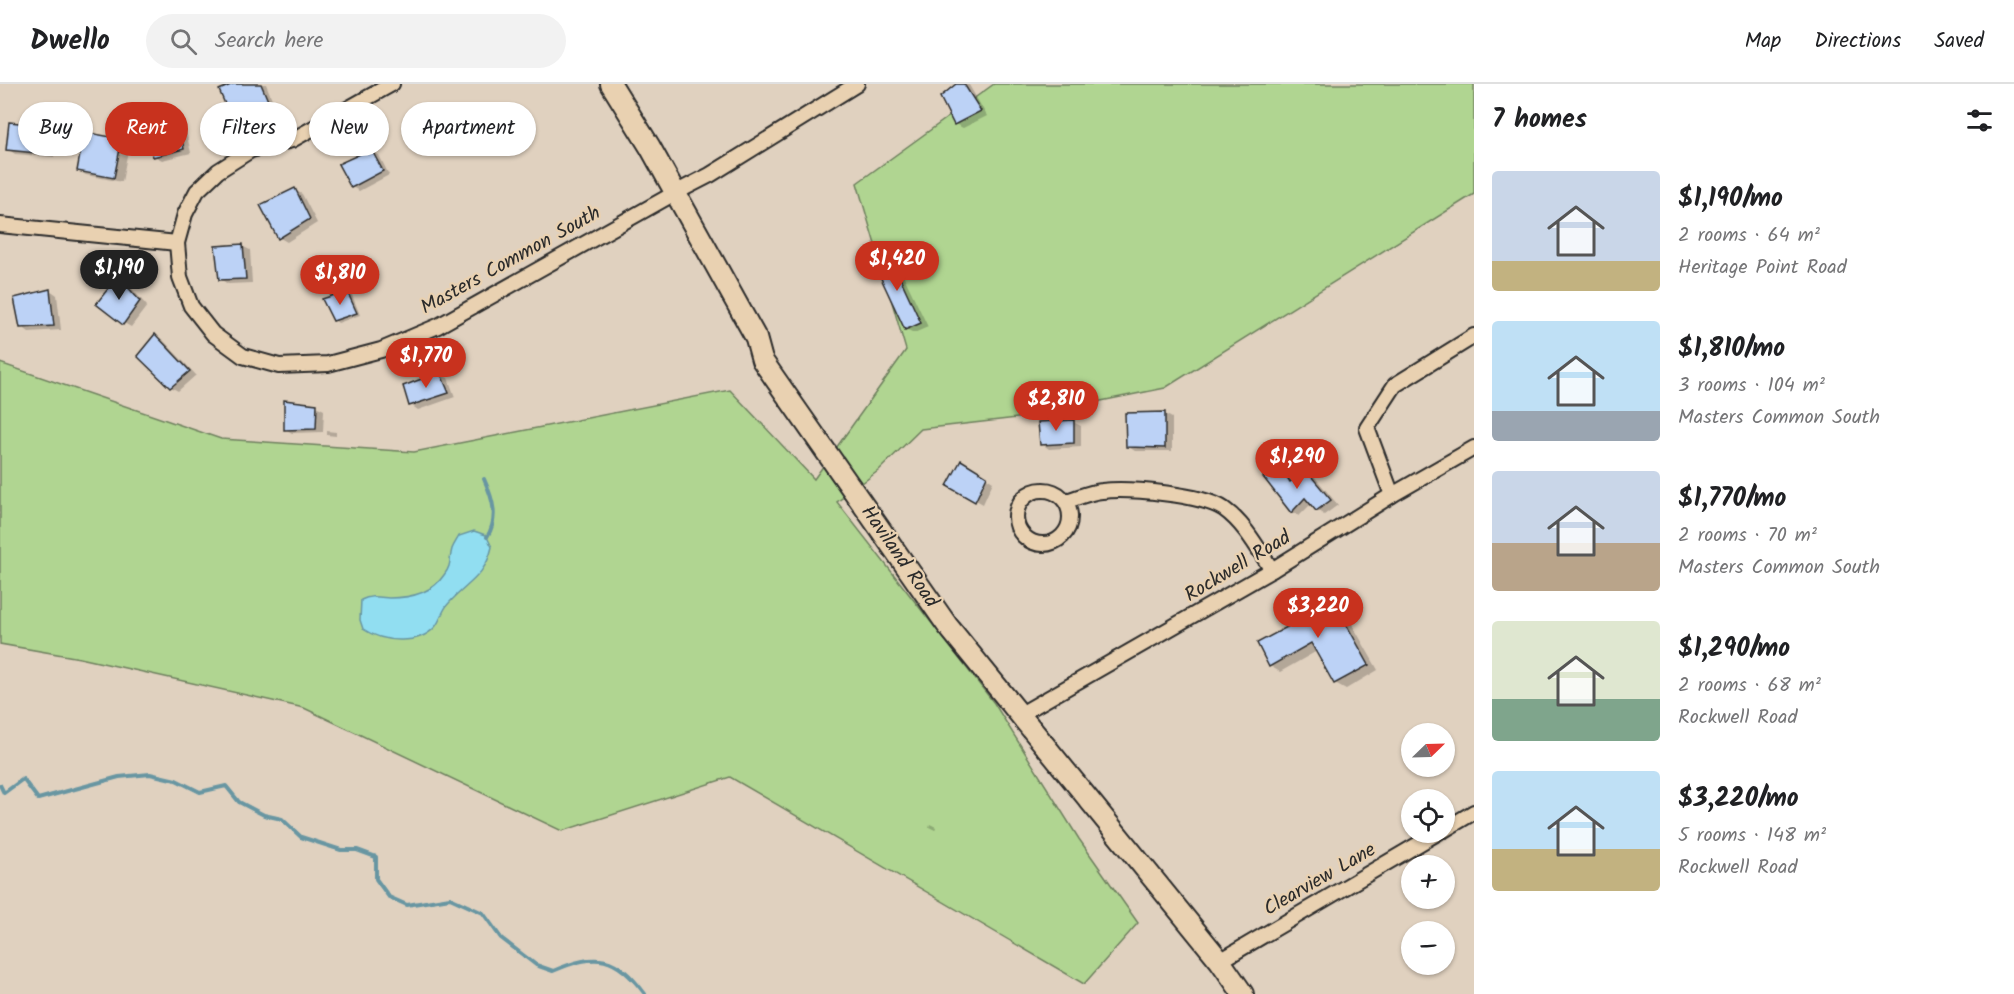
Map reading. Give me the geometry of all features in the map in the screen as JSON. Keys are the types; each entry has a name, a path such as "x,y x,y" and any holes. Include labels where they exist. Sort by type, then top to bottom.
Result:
{"street":[{"name":"Masters Common South","path":"392,84 292,140 251,150 218,171 197,191 185,214 177,243 180,277 191,306 213,334 243,356 279,366 328,364 381,350 438,326 710,175 857,84"},
{"name":"Haviland Road","path":"611,84 650,147 756,338 762,360 947,624 1019,716 1221,961 1243,994"},
{"path":"0,225 177,243"},
{"path":"1392,495 1367,428 1395,385 1474,336"},
{"name":"Rockwell Road","path":"1019,716 1272,570 1392,495 1474,448"},
{"path":"1034,491 1052,491 1066,501 1071,519 1069,528 1057,541 1039,544 1030,541 1018,528 1017,510 1026,495 1034,491"},
{"path":"1066,501 1101,491 1146,491 1209,501 1224,509 1244,528 1272,570"},
{"path":"1455,823 1474,812"},
{"name":"Clearview Lane","path":"1221,961 1420,843"}],"green space":[{"path":"994,84 1474,84 1474,194 1165,388 1017,418 921,429 878,471 837,502 994,703 1079,839 1138,923 1084,984 730,777 562,831 304,708 80,658 0,644 0,363 221,439 414,452 730,390 814,479 906,350 857,183"}],"water":[{"path":"474,531 486,535 492,547 489,557 475,578 447,606 435,627 419,637 400,640 380,637 363,629 360,620 361,600 371,597 397,598 427,590 447,571 452,549 459,536"}],"building":[{"path":"233,84 261,84 269,102 224,102 219,90"},
{"path":"956,84 964,84 981,111 954,125 940,97"},
{"path":"9,122 18,123 18,151 6,150"},
{"path":"93,134 105,136 105,156 119,156 114,178 77,171 80,156 93,156"},
{"path":"356,156 375,156 383,171 351,188 338,164"},
{"path":"295,188 310,219 278,239 260,205"},
{"path":"243,244 246,279 219,280 215,246"},
{"path":"889,254 921,323 905,330 873,261"},
{"path":"118,276 140,301 123,325 96,304"},
{"path":"50,289 54,326 20,328 14,298"},
{"path":"347,291 357,313 333,321 322,299"},
{"path":"155,334 190,371 170,388 137,356"},
{"path":"440,372 449,393 409,406 403,386"},
{"path":"284,400 317,404 316,429 284,430"},
{"path":"1165,412 1165,448 1126,447 1125,413"},
{"path":"1074,420 1074,443 1040,445 1038,422"},
{"path":"961,460 987,476 975,502 947,486"},
{"path":"1280,466 1290,482 1306,470 1331,500 1316,511 1305,498 1291,513 1263,477"},
{"path":"1326,588 1369,665 1334,684 1311,643 1269,667 1257,643 1306,617 1299,603"}],"waterway":[{"path":"484,479 490,494 494,516 487,537"},
{"path":"0,785 4,793 23,779 38,799 119,777 150,774 176,780 200,792 226,786 239,802 264,815 282,819 301,837 341,850 357,850 376,857 376,879 389,897 407,905 450,898 483,913 501,938 536,965 553,971 582,961 605,961 625,971 645,994"}]}
